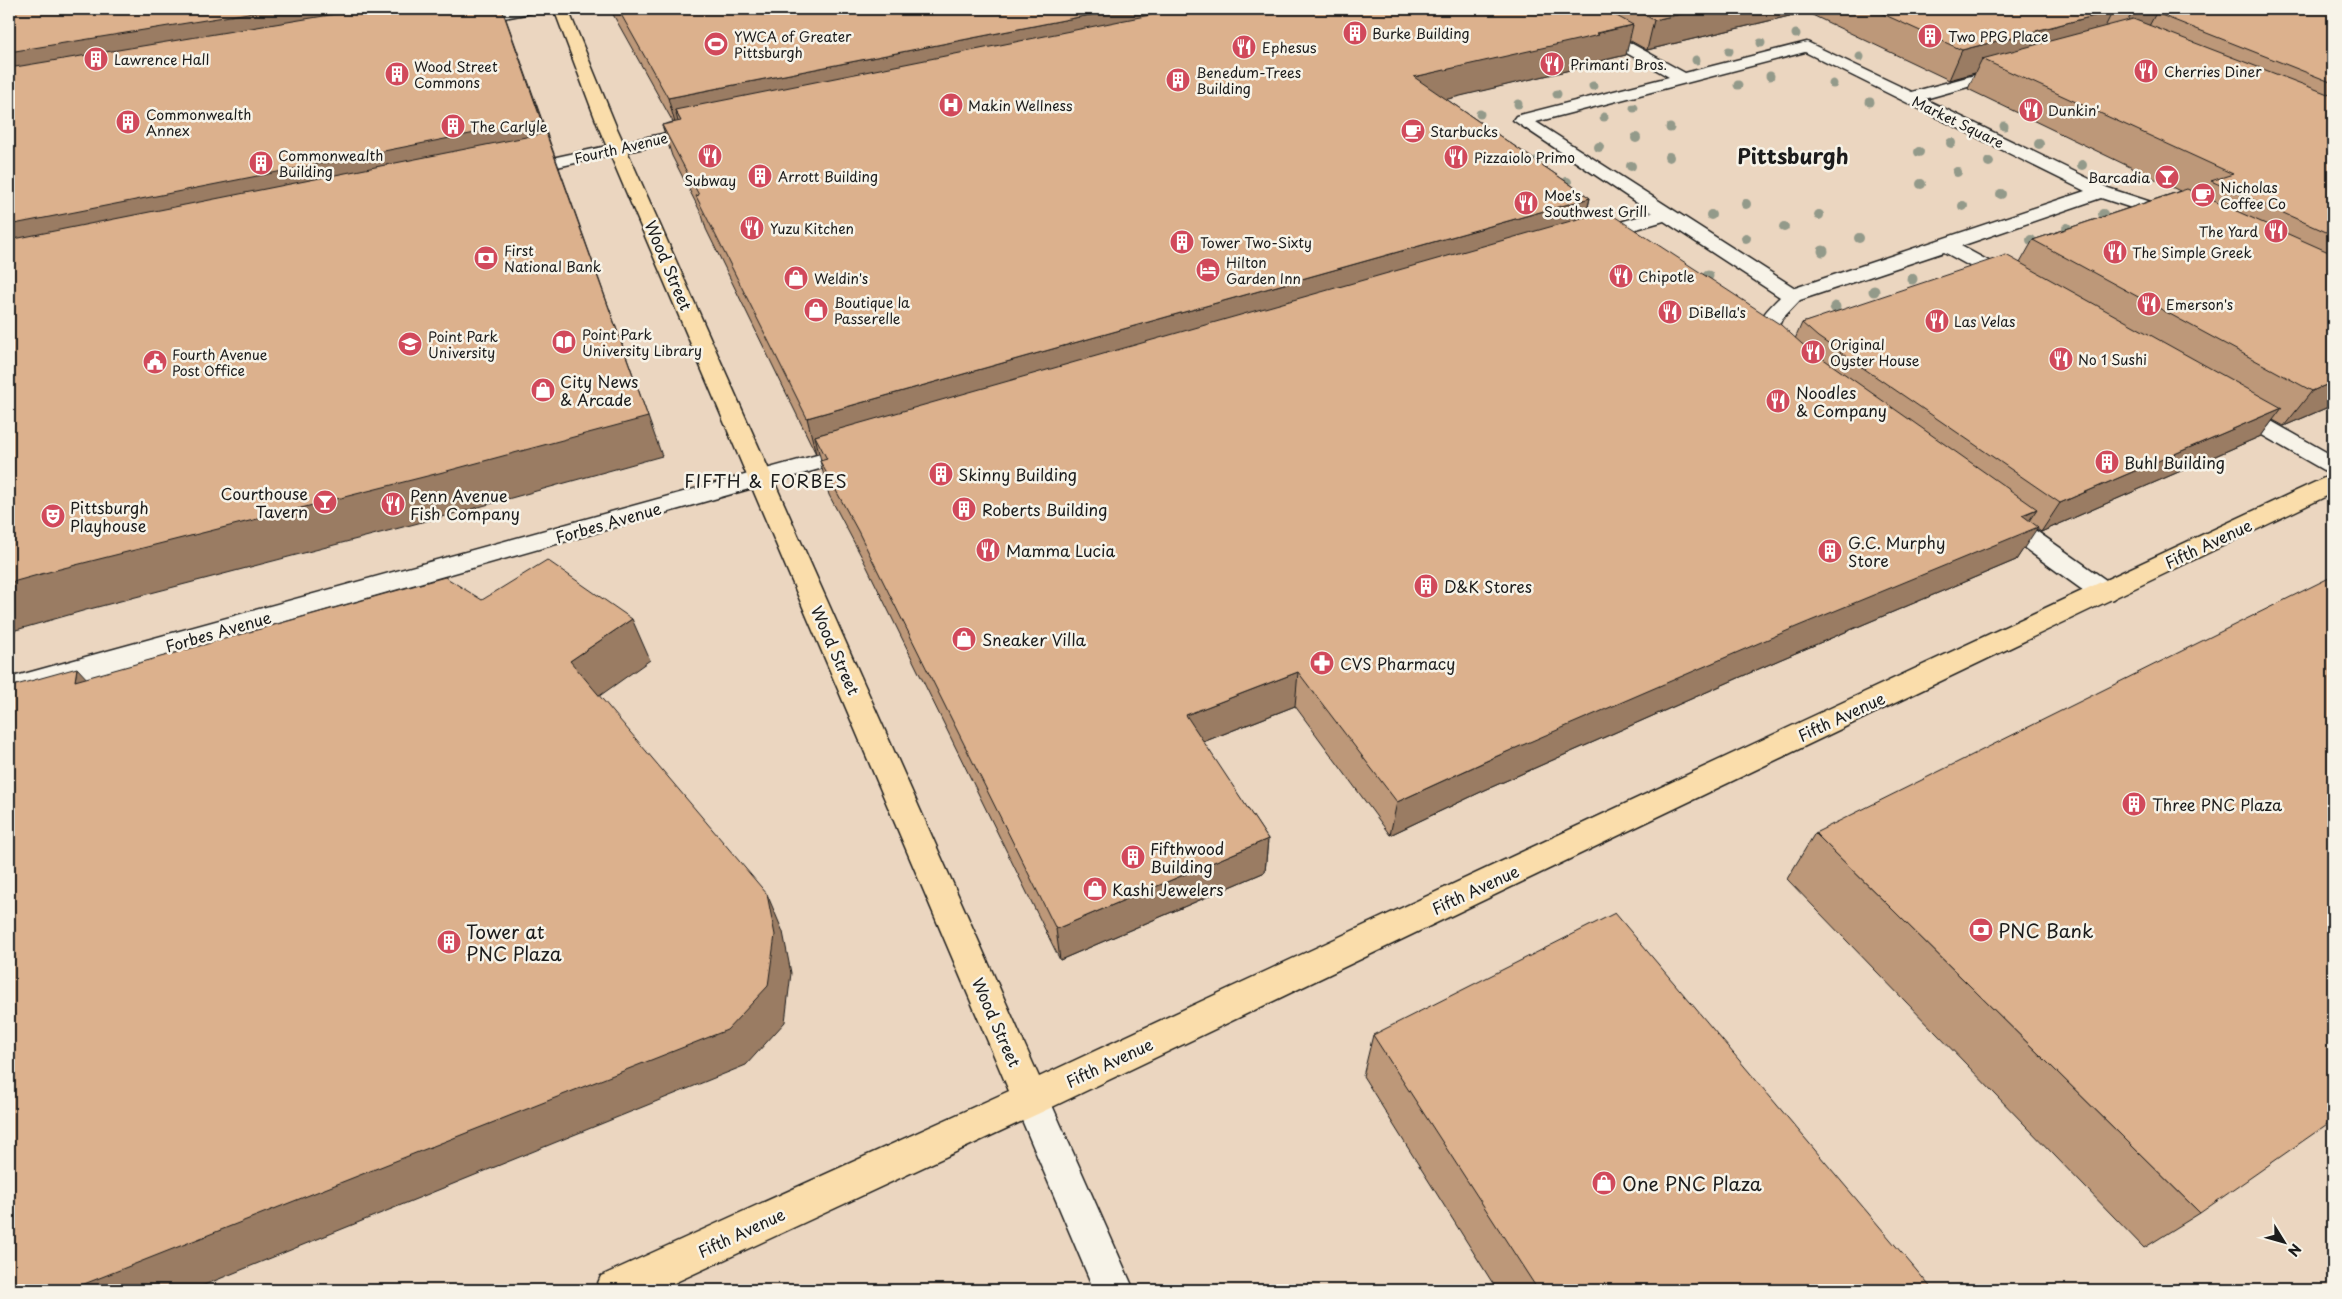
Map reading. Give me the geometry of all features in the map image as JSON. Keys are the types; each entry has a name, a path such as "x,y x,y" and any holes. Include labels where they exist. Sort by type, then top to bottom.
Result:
{"main road":[{"name":"Wood Street","path":"561,9 619,150 1031,1099"},
{"name":"Fifth Avenue","path":"615,1290 1031,1099 2333,484"}],"street":[{"path":"448,23 531,9"},
{"path":"1559,9 1682,78"},
{"name":"Market Square","path":"1793,296 1522,120 1807,47 2101,192 2195,224"},
{"path":"1910,98 2026,66"},
{"name":"Fourth Avenue","path":"506,173 724,126"},
{"path":"1790,365 1767,342 1765,330 1772,317 1793,296 2101,192"},
{"path":"1575,241 1667,214"},
{"path":"1946,244 2030,292"},
{"path":"2218,400 2333,466"},
{"name":"Forbes Avenue","path":"9,690 873,446"},
{"path":"1980,504 2104,592"},
{"name":"Wood Street","path":"1031,1099 1114,1290"}],"shaded area":[{"path":"9,9 2333,9 2333,1290 9,1290"}],"building":[{"path":"9,9 273,9 9,52"},
{"path":"366,9 502,9 541,120 9,225 9,68"},
{"path":"618,9 1120,9 668,98"},
{"path":"1180,9 1604,9 1633,25 1596,33 1599,35 1414,77 1590,198 807,418 696,196 699,195 662,125 681,121 675,110"},
{"path":"1633,9 1703,9 1654,20"},
{"path":"1872,9 2108,9 2113,11 1962,50"},
{"path":"2171,9 2333,9 2333,83 2156,13"},
{"path":"2133,19 2333,96 2333,235 2211,181 2233,174 1982,59"},
{"path":"546,133 648,417 447,471 9,583 9,240"},
{"path":"2187,189 2333,254 2333,382 2312,391 2033,240"},
{"path":"1606,211 1781,325 1802,344 2037,509 2022,515 2038,527 1796,627 1495,757 1397,802 1298,672 1186,715 1268,839 1056,929 858,531 820,461 827,459 815,436"},
{"path":"2006,255 2282,408 2060,503 1818,337 1802,323"},
{"name":"Tower at PNC Plaza","path":"547,560 632,619 570,661 767,894 775,935 768,986 727,1030 69,1290 9,1290 9,687 77,668 75,681 445,577 482,600"},
{"name":"Three PNC Plaza","path":"2333,576 2333,1120 2200,1213 1815,833"},
{"name":"One PNC Plaza","path":"1615,913 1933,1290 1538,1290 1373,1035"}],"place":[{"name":"Burke Building","path":"1355,33"},
{"name":"Two PPG Place","path":"1930,36"},
{"name":"YWCA of Greater Pittsburgh","path":"716,44"},
{"name":"Ephesus","path":"1244,47"},
{"name":"Lawrence Hall","path":"96,59"},
{"name":"Primanti Bros.","path":"1552,64"},
{"name":"Cherries Diner","path":"2146,71"},
{"name":"Wood Street Commons","path":"397,74"},
{"name":"Benedum-Trees Building","path":"1178,80"},
{"name":"Makin Wellness","path":"951,105"},
{"name":"Dunkin'","path":"2031,110"},
{"name":"Commonwealth Annex","path":"128,122"},
{"name":"The Carlyle","path":"453,126"},
{"name":"Starbucks","path":"1413,131"},
{"name":"Subway","path":"710,156"},
{"name":"Pizzaiolo Primo","path":"1456,157"},
{"name":"Commonwealth Building","path":"261,163"},
{"name":"Arrott Building","path":"760,176"},
{"name":"Barcadia","path":"2167,177"},
{"name":"Nicholas Coffee Co","path":"2203,195"},
{"name":"Moe's Southwest Grill","path":"1526,203"},
{"name":"Yuzu Kitchen","path":"752,228"},
{"name":"The Yard","path":"2276,231"},
{"name":"Tower Two-Sixty","path":"1182,242"},
{"name":"The Simple Greek","path":"2115,252"},
{"name":"First National Bank","path":"486,258"},
{"name":"Hilton Garden Inn","path":"1208,270"},
{"name":"Chipotle","path":"1621,276"},
{"name":"Weldin's","path":"796,278"},
{"name":"Emerson's","path":"2149,304"},
{"name":"Boutique la Passerelle","path":"816,310"},
{"name":"DiBella's","path":"1670,312"},
{"name":"Las Velas","path":"1937,321"},
{"name":"Point Park University Library","path":"564,342"},
{"name":"Point Park University","path":"410,344"},
{"name":"Original Oyster House","path":"1813,352"},
{"name":"No 1 Sushi","path":"2061,359"},
{"name":"Fourth Avenue Post Office","path":"155,362"},
{"name":"City News & Arcade","path":"543,390"},
{"name":"Noodles & Company","path":"1778,401"},
{"name":"Buhl Building","path":"2107,462"},
{"name":"Skinny Building","path":"941,474"},
{"name":"Courthouse Tavern","path":"325,502"},
{"name":"Penn Avenue Fish Company","path":"393,504"},
{"name":"Roberts Building","path":"964,509"},
{"name":"Pittsburgh Playhouse","path":"53,516"},
{"name":"Mamma Lucia","path":"988,550"},
{"name":"G.C. Murphy Store","path":"1830,551"},
{"name":"D&K Stores","path":"1426,586"},
{"name":"Sneaker Villa","path":"964,639"},
{"name":"CVS Pharmacy","path":"1322,663"},
{"name":"Three PNC Plaza","path":"2134,804"},
{"name":"Fifthwood Building","path":"1133,857"},
{"name":"Kashi Jewelers","path":"1095,889"},
{"name":"PNC Bank","path":"1981,930"},
{"name":"Tower at PNC Plaza","path":"449,942"},
{"name":"One PNC Plaza","path":"1604,1183"}],"district":[{"name":"Pittsburgh","path":"1793,155"},
{"name":"FIFTH & FORBES","path":"766,480"}]}
